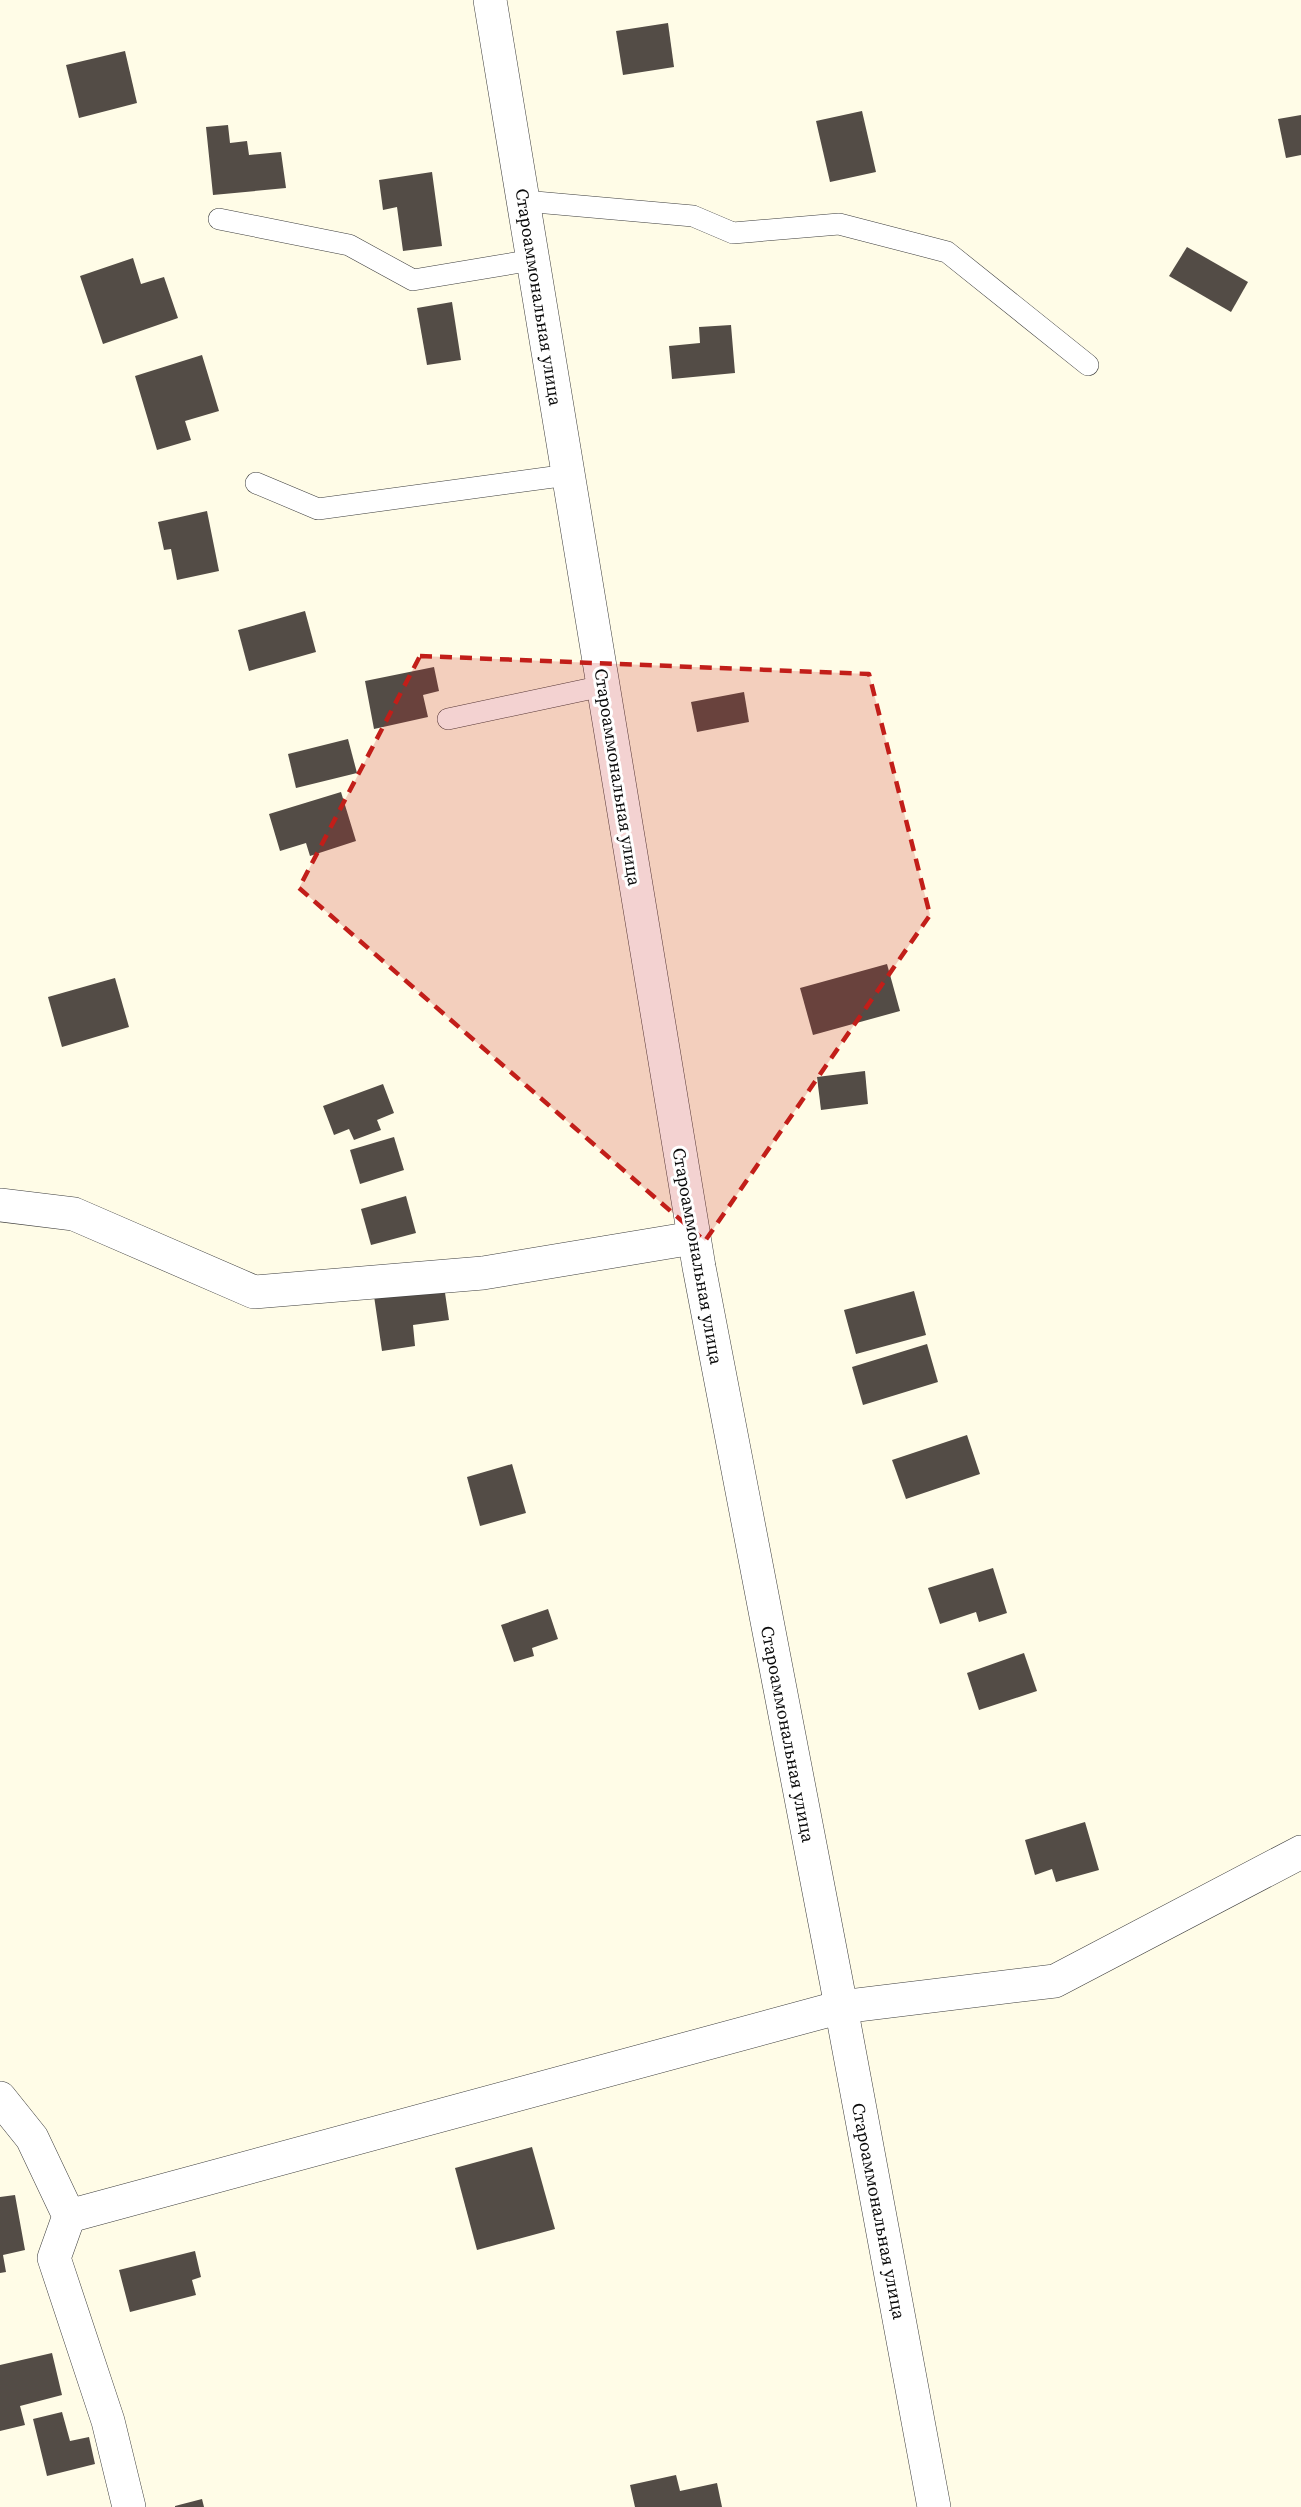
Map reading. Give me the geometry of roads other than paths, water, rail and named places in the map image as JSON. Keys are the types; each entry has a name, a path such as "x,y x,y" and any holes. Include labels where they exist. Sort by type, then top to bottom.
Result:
{"street":[{"name":"Староаммональная улица","path":"490,0 693,1238 841,2007 934,2507"},
{"path":"0,1205 74,1214 254,1292 483,1273 693,1238"},
{"path":"69,2216 841,2007 1054,1980 1301,1852"},
{"path":"0,2098 32,2138 69,2216 54,2258 108,2421 129,2507"}],"lane":[{"path":"524,201 693,216 733,232 839,224 947,252 1088,365"},
{"path":"219,219 349,245 412,280 533,260"},
{"path":"256,483 318,509 568,475"},
{"path":"448,719 603,686"}]}
